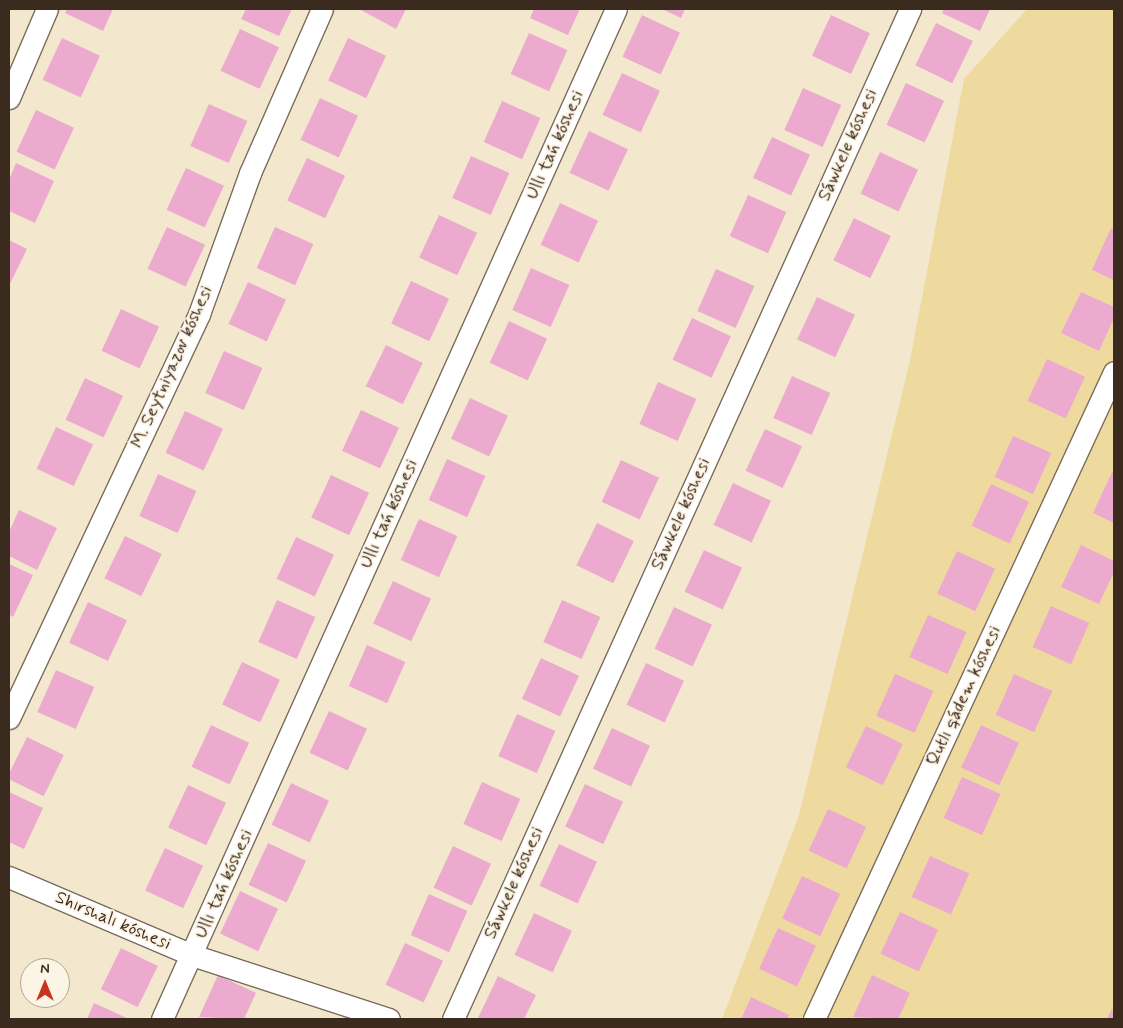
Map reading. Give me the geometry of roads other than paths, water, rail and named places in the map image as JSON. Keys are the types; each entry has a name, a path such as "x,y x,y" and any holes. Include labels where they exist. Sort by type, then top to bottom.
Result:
{"street":[{"path":"9,98 47,9"},
{"name":"M. Seytniyazov kóshesi","path":"9,718 199,314 250,173 322,9"},
{"name":"Ullı tań kóshesi","path":"162,1019 616,9"},
{"name":"Sáwkele kóshesi","path":"453,1019 910,9"},
{"name":"Qutlı qádem kóshesi","path":"814,1019 1114,372"},
{"name":"Shırshalı kóshesi","path":"9,877 192,954 389,1019"}]}
